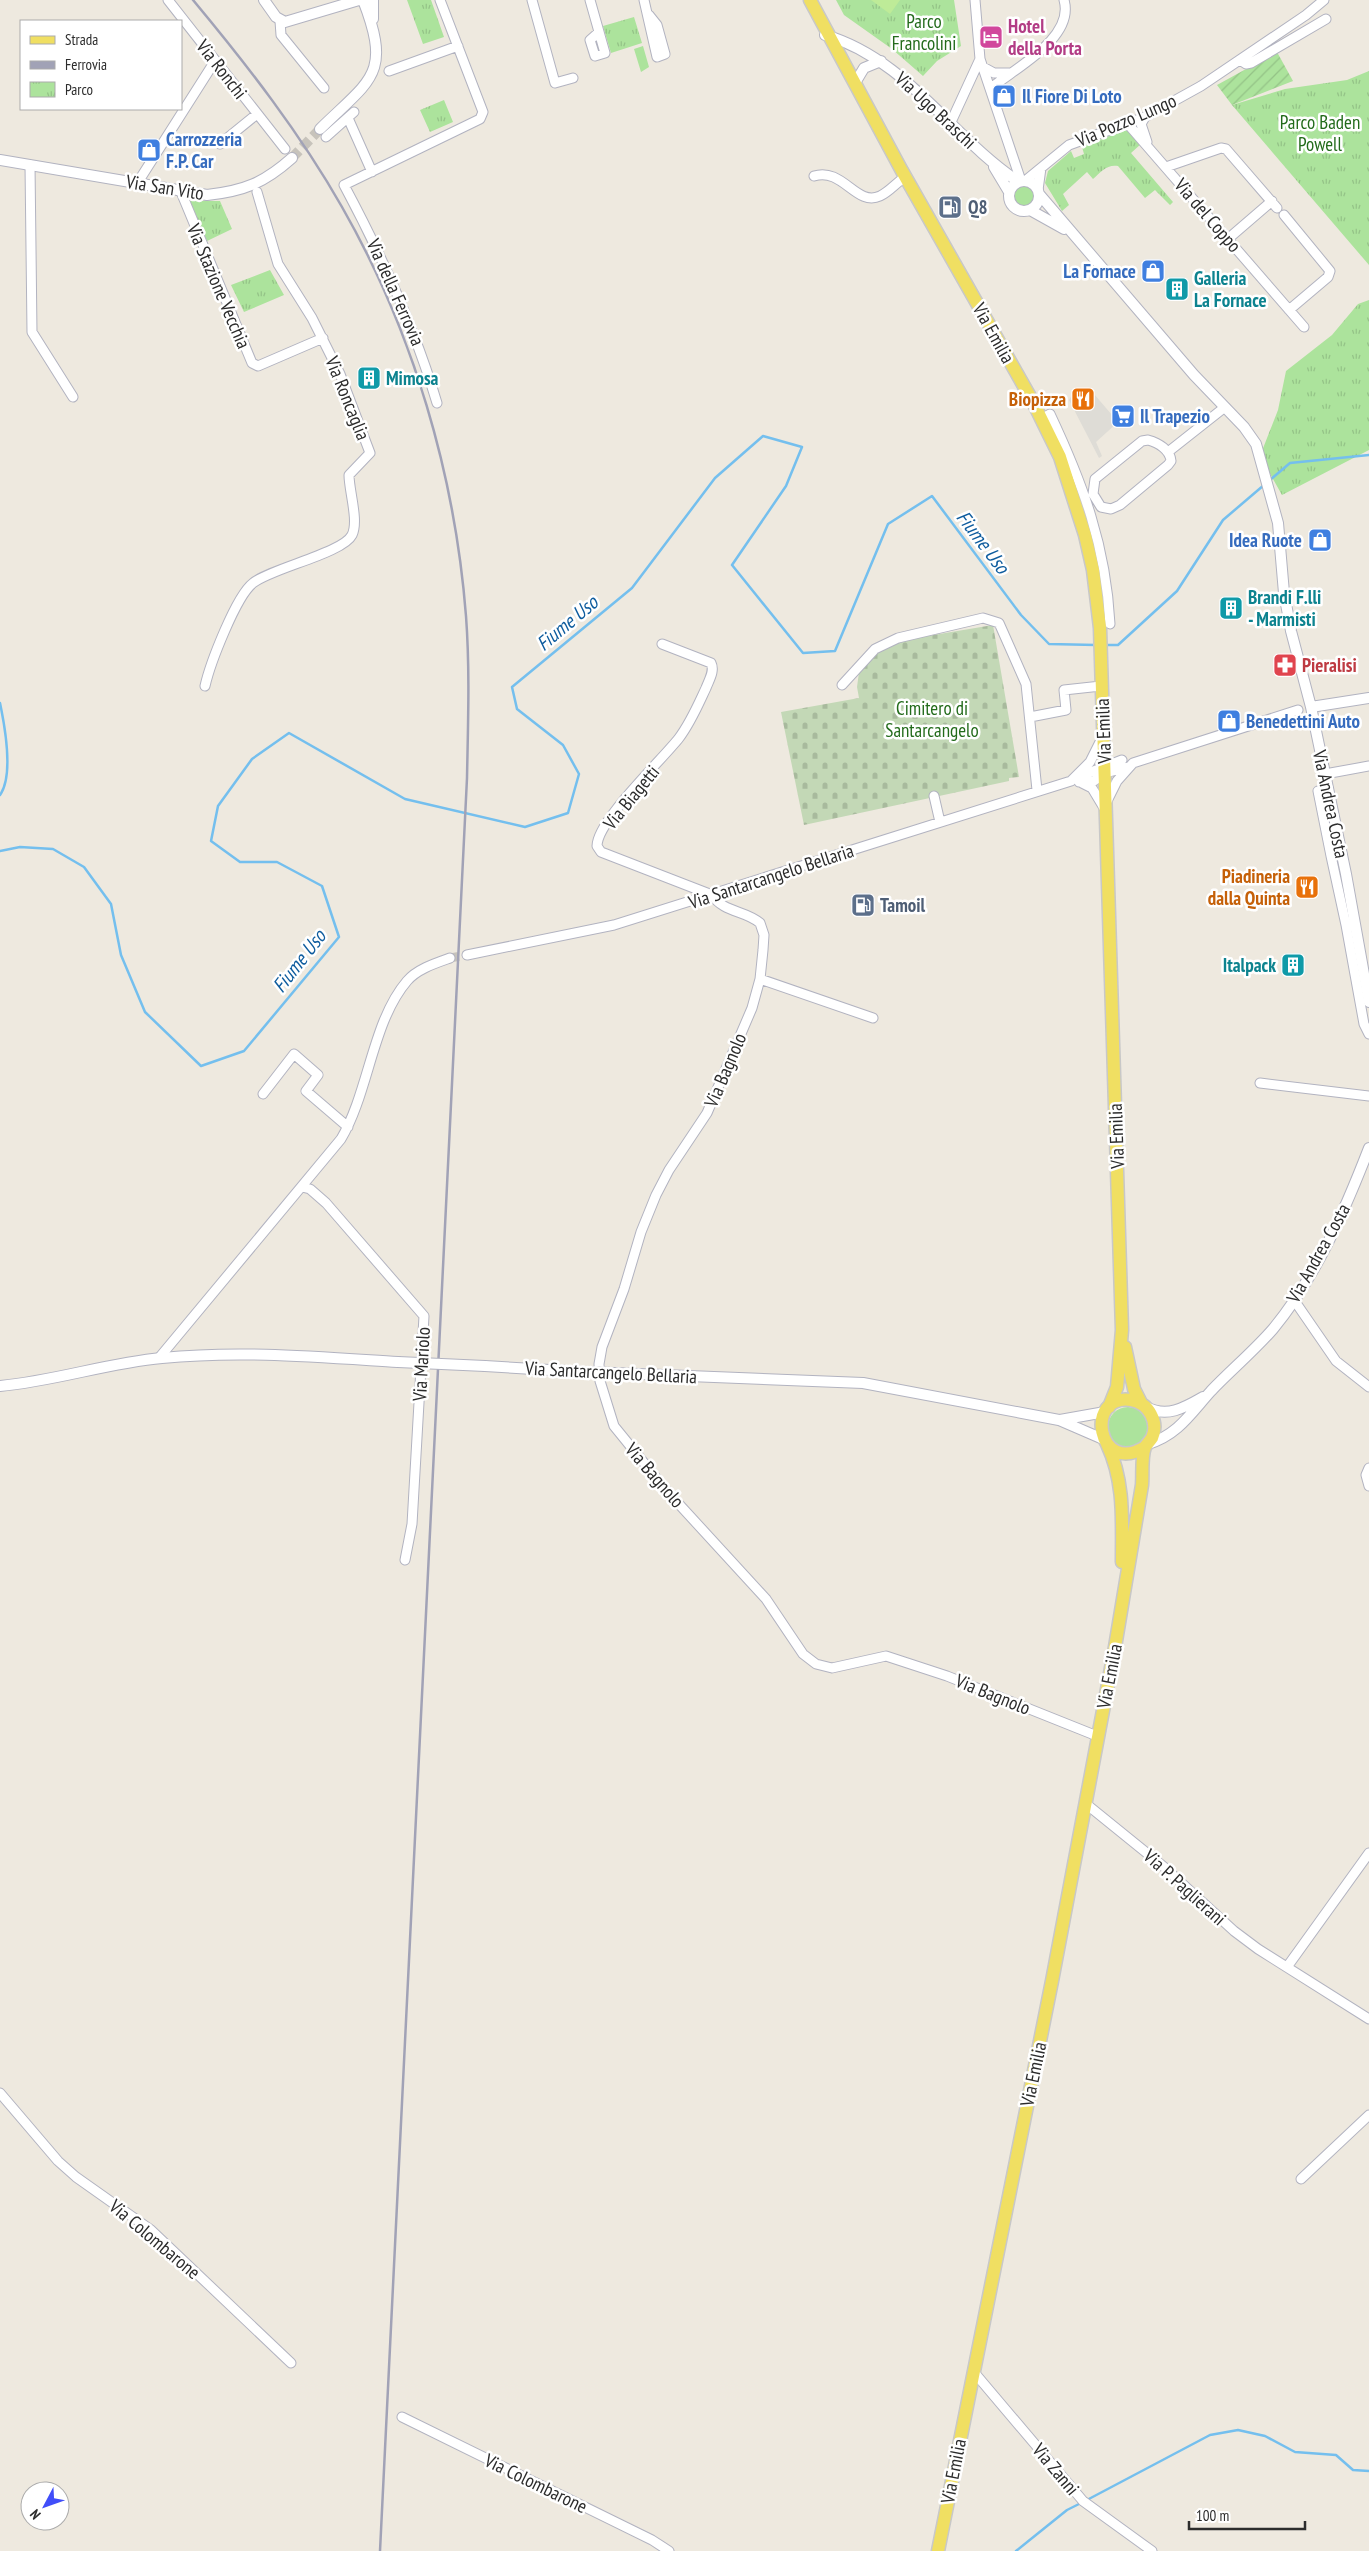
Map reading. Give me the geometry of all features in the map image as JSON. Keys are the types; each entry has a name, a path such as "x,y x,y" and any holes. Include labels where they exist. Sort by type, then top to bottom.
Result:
{"main road":[{"name":"Via Ugo Braschi","path":"804,0 830,36"},
{"name":"Via Ugo Braschi","path":"810,0 855,83"},
{"name":"Via Emilia","path":"855,83 905,177 1041,419 1060,457 1073,493 1087,544 1097,606 1101,681 1122,1330 1117,1387 1101,1421 1105,1441 1118,1472 1121,1486 1122,1596"},
{"name":"Via Emilia","path":"938,2551 1085,1803 1142,1485 1147,1445 1152,1437 1154,1421 1134,1389 1122,1330"},
{"path":"1107,1410 1124,1400 1143,1405"},
{"path":"1105,1441 1122,1453 1138,1451 1147,1445"}],"street":[{"name":"Via Ronchi","path":"168,0 285,149"},
{"path":"264,0 280,21 281,35 324,88"},
{"path":"280,21 294,20 361,0 373,25"},
{"path":"323,133 370,77 378,56 373,25 373,0"},
{"path":"323,133 351,115 372,172 480,119 483,112 440,0"},
{"path":"532,0 555,83 573,78"},
{"path":"590,0 599,32"},
{"path":"644,0 649,15"},
{"name":"Via Ugo Braschi","path":"814,0 830,36 881,61 895,71 989,160 1022,181"},
{"path":"975,0 981,63 1022,181"},
{"name":"Via Pozzo Lungo","path":"1022,181 1068,145 1145,117 1201,86 1306,15 1324,0"},
{"path":"991,88 1008,73 1048,46 1061,23 1065,4"},
{"name":"Via Pozzo Lungo","path":"1240,60 1246,64 1251,63 1326,19"},
{"path":"389,71 458,46"},
{"path":"138,182 215,61"},
{"name":"Via Ugo Braschi","path":"855,83 864,68 881,61"},
{"path":"981,63 994,72 1008,73"},
{"path":"951,122 981,63"},
{"name":"Via Ronchi","path":"220,144 257,114"},
{"name":"Via del Coppo","path":"1145,117 1141,124 1150,149"},
{"name":"Via del Coppo","path":"1127,123 1229,238 1304,327"},
{"path":"1166,167 1222,148 1226,149 1275,204 1229,238"},
{"name":"Via San Vito","path":"0,160 207,195 249,188 270,176 292,158"},
{"name":"Via Ugo Braschi","path":"989,160 1009,192"},
{"path":"30,165 32,332 73,397"},
{"path":"1022,181 1009,192 1012,206 1020,211 1030,210 1037,204 1041,168"},
{"name":"Via della Ferrovia","path":"372,172 344,185 379,250 401,300 420,346 437,403"},
{"path":"814,176 821,174 834,176 860,195 870,198 879,197 905,177"},
{"path":"1022,181 1033,184 1038,192"},
{"name":"Via Stazione Vecchia","path":"181,192 252,363 258,366 323,338"},
{"name":"Via Roncaglia","path":"205,686 207,676 238,603 246,589 262,578 346,542 353,534 354,520 349,475 370,453 340,374 323,338 278,264 257,192"},
{"name":"Via Andrea Costa","path":"1038,192 1070,232 1244,427 1258,449 1278,523 1284,593 1290,631 1311,707 1342,854 1350,924 1369,1002"},
{"name":"Via Andrea Costa","path":"1030,210 1070,232"},
{"path":"1284,215 1330,271 1328,277 1289,310"},
{"path":"1168,452 1225,407"},
{"path":"1041,419 1050,414 1086,496 1102,556 1110,601 1110,624"},
{"path":"1142,441 1155,442 1168,452 1171,461 1168,465 1120,505 1106,509 1101,507 1094,499 1092,487 1095,479 1142,441"},
{"path":"842,685 875,649 888,642 984,618 999,622 1026,684 1036,786"},
{"name":"Via Biagetti","path":"662,644 704,659 712,665 711,674 691,720 669,750 610,817 596,843 601,852 712,895"},
{"path":"1030,717 1066,710 1064,690 1101,681"},
{"path":"1311,707 1369,698"},
{"name":"Via Santarcangelo Bellaria","path":"467,955 614,925 940,822 1036,786 1075,780 1094,781 1104,770 1298,710"},
{"path":"1103,734 1111,752 1128,763 1111,791 1105,810"},
{"path":"1103,734 1090,762 1075,780 1092,788 1105,810"},
{"path":"1325,774 1369,766"},
{"path":"1328,788 1318,791 1330,856 1350,924 1364,1024 1369,1034"},
{"path":"934,796 940,822"},
{"path":"1330,856 1342,854"},
{"name":"Via Bagnolo","path":"712,895 723,907 750,916 760,923 764,935 760,979 752,1008 707,1113 669,1170 656,1195 641,1232 624,1289 602,1347 599,1364 600,1381 614,1426 666,1490 766,1599 803,1654 816,1664 832,1668 886,1656 947,1676 1097,1736"},
{"path":"159,1358 302,1187 348,1127 388,1011 408,979 430,965 450,958"},
{"path":"760,979 873,1018"},
{"path":"263,1094 294,1054 318,1075 306,1091 348,1127"},
{"path":"1260,1083 1369,1096"},
{"name":"Via Andrea Costa","path":"1147,1445 1182,1426 1210,1392 1272,1329 1294,1300 1328,1242 1357,1180 1369,1148"},
{"name":"Via Mariolo","path":"302,1187 310,1189 326,1203 424,1316 412,1524 405,1560"},
{"path":"1294,1300 1336,1361 1369,1387"},
{"name":"Via Santarcangelo Bellaria","path":"0,1386 31,1383 159,1358 219,1353 583,1372 863,1383 1059,1420 1105,1441"},
{"name":"Via Andrea Costa","path":"1143,1405 1154,1411 1170,1412 1186,1407 1210,1392"},
{"name":"Via Santarcangelo Bellaria","path":"1059,1420 1107,1410"},
{"path":"1369,1468 1366,1474 1369,1486"},
{"name":"Via P. Paglierani","path":"1085,1803 1170,1872 1234,1931 1369,2019"},
{"path":"1287,1967 1369,1853"},
{"name":"Via Colombarone","path":"0,2093 58,2161 76,2177 151,2230 292,2363"},
{"path":"1301,2179 1369,2115"},
{"name":"Via Zanni","path":"973,2371 1085,2502 1152,2551"},
{"name":"Via Colombarone","path":"402,2417 620,2524 670,2551"}],"green space":[{"path":"407,0 431,0 444,37 423,44"},
{"name":"Parco Francolini","path":"836,0 954,0 961,46 937,61 923,76 892,49 844,15"},
{"path":"871,0 900,0 890,14"},
{"path":"634,17 642,43 611,53 603,26"},
{"path":"643,46 649,67 641,72 634,49"},
{"path":"1277,52 1293,81 1232,105 1217,85"},
{"name":"Parco Baden Powell","path":"1369,71 1369,265 1232,105 1285,89 1347,80"},
{"path":"444,100 453,122 430,132 420,110"},
{"path":"1124,130 1131,132 1141,144 1131,153 1173,202 1170,205 1155,190 1145,198 1118,166 1111,166 1104,169 1093,179 1087,172 1063,194 1069,205 1062,211 1045,183 1048,171 1071,151 1074,158 1084,154 1082,147"},
{"path":"1023,185 1033,192 1034,196 1027,206 1023,207 1013,200 1012,196 1019,186"},
{"path":"190,201 220,201 232,229 207,241"},
{"path":"270,270 284,295 244,312 231,285"},
{"path":"1369,300 1369,450 1282,495 1260,456 1278,410 1286,371 1332,335 1358,304"},
{"name":"Cimitero di Santarcangelo","path":"993,625 1019,777 1009,778 1009,781 804,825 781,712 859,698 857,687 860,665 886,643"},
{"path":"1132,1407 1139,1410 1145,1416 1148,1427 1147,1435 1139,1444 1132,1447 1124,1447 1117,1444 1109,1435 1108,1423 1111,1416 1120,1408"}],"shaded area":[{"path":"1094,394 1118,422 1096,442 1102,456 1099,458 1069,400 1072,395 1078,409"}],"waterway":[{"name":"Fiume Uso","path":"0,851 20,847 53,849 84,867 111,904 121,955 145,1012 201,1066 244,1051 339,937 322,886 277,862 240,862 211,841 218,806 252,759 289,733 405,799 525,827 568,813 579,774 563,745 517,709 512,687 632,588 715,478 763,436 802,447 786,486 732,565 803,653 835,651 888,524 932,496 1021,615 1049,644 1096,645"},
{"name":"Fiume Uso","path":"1270,480 1290,463 1369,455"},
{"name":"Fiume Uso","path":"1104,645 1118,645 1177,591 1223,520 1264,485"},
{"name":"Fiume Uso","path":"0,703 7,751 7,776 0,795"},
{"path":"1085,2501 1210,2435 1238,2430 1265,2436 1295,2452 1336,2455 1353,2470 1369,2471"},
{"path":"1016,2551 1067,2510 1081,2503"}],"tunnel":[{"path":"292,158 320,129"},
{"path":"450,958 467,955"}],"railway":[{"path":"193,0 253,75 309,153 342,207 390,303 427,405 441,457 452,510 466,616 468,677 467,778 380,2551"}],"place":[{"name":"Hotel della Porta","path":"991,37"},
{"name":"Il Fiore Di Loto","path":"1004,96"},
{"name":"Carrozzeria F.P. Car","path":"149,150"},
{"name":"Q8","path":"950,207"},
{"name":"La Fornace","path":"1153,271"},
{"name":"Galleria La Fornace","path":"1177,289"},
{"name":"Mimosa","path":"369,378"},
{"name":"Biopizza","path":"1083,399"},
{"name":"Il Trapezio","path":"1123,416"},
{"name":"Idea Ruote","path":"1320,540"},
{"name":"Brandi F.lli - Marmisti","path":"1231,608"},
{"name":"Pieralisi","path":"1285,665"},
{"name":"Benedettini Auto","path":"1229,721"},
{"name":"Piadineria dalla Quinta","path":"1307,887"},
{"name":"Tamoil","path":"863,905"},
{"name":"Italpack","path":"1293,965"}]}
